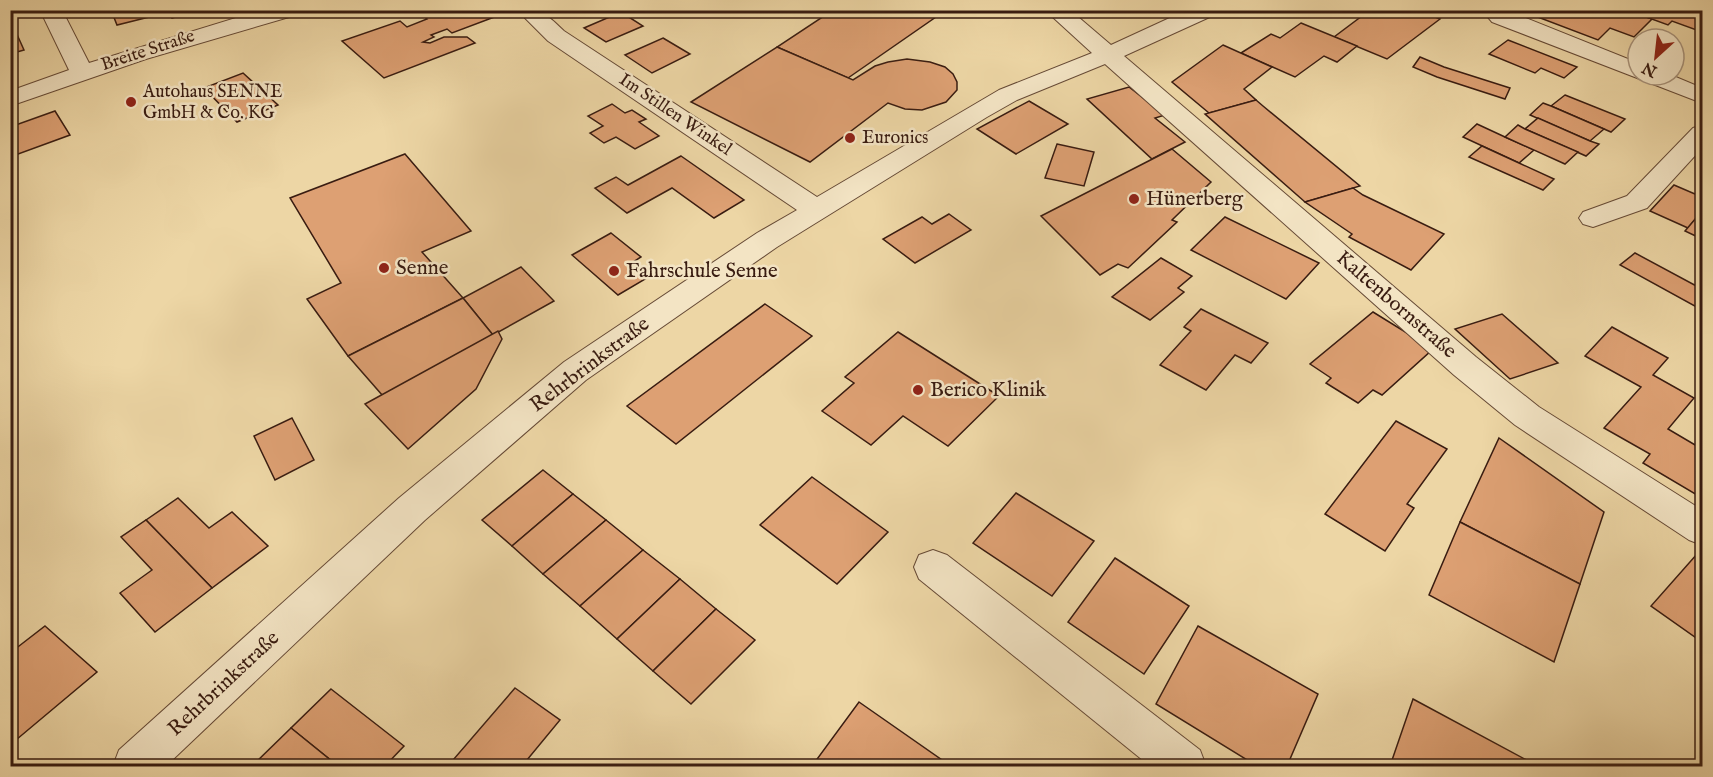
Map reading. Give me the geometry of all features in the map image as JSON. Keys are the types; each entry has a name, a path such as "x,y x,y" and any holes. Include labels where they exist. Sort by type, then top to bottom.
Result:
{"street":[{"path":"51,10 82,73"},
{"name":"Breite Straße","path":"10,99 82,73 288,10"},
{"name":"Kaltenbornstraße","path":"1056,10 1466,366 1527,416 1702,529"},
{"name":"Rehrbrinkstraße","path":"135,766 412,509 575,371 815,209 1008,95 1109,54 1206,10"},
{"path":"1492,10 1500,16 1626,66"},
{"name":"Im Stillen Winkel","path":"536,18 556,36 815,209"},
{"path":"1680,87 1702,96"},
{"path":"1593,218 1637,202 1702,133"},
{"path":"933,567 1184,766"}],"building":[{"path":"111,10 199,10 172,18 169,12 117,25"},
{"path":"431,10 513,10 452,33 447,29 431,35 434,37 423,42 430,43 444,37 467,37 475,43 384,78 342,41 400,21 407,27 427,19 422,14"},
{"path":"833,10 946,10 848,78 777,47"},
{"path":"1370,10 1418,10 1440,19 1387,59 1334,37"},
{"path":"1542,10 1574,13 1577,10 1627,10 1652,19 1644,27 1626,27 1626,34 1610,28 1598,40 1535,16"},
{"path":"1627,10 1702,10 1702,32 1672,21 1668,25"},
{"path":"621,12 643,26 606,42 584,28"},
{"path":"1301,23 1357,46 1337,62 1324,56 1295,77 1241,53 1271,34 1280,38"},
{"path":"15,30 24,50 10,54 10,31"},
{"path":"663,38 690,54 652,73 625,55"},
{"path":"1508,40 1577,67 1564,78 1541,68 1535,73 1489,54"},
{"path":"1223,45 1272,67 1244,89 1256,100 1209,113 1172,82"},
{"path":"777,47 853,80 875,66 888,62 907,59 930,62 945,67 953,74 957,82 957,90 946,102 922,110 905,109 888,103 810,162 691,102"},
{"path":"1420,57 1510,88 1505,99 1437,77 1413,67"},
{"path":"243,73 278,105 237,122 204,88"},
{"path":"1129,87 1165,115 1155,118 1185,142 1152,159 1087,99"},
{"path":"1565,95 1625,119 1611,132 1551,106"},
{"path":"1256,100 1360,186 1305,202 1205,114"},
{"path":"1029,101 1068,124 1016,154 977,129"},
{"path":"1543,103 1604,129 1590,141 1530,115"},
{"path":"612,104 625,113 632,110 646,119 639,122 659,136 635,149 616,137 604,143 590,133 603,126 588,116"},
{"path":"55,111 70,135 10,157 10,127"},
{"path":"1538,118 1599,144 1586,156 1525,129"},
{"path":"1477,124 1534,150 1519,163 1463,137"},
{"path":"1518,125 1578,152 1565,164 1505,137"},
{"path":"1057,144 1094,152 1084,186 1045,178"},
{"path":"1482,146 1554,179 1543,190 1469,157"},
{"name":"Hünerberg","path":"1172,149 1211,182 1172,220 1177,222 1128,268 1118,264 1100,275 1041,216"},
{"name":"Senne","path":"405,154 471,231 422,252 463,298 348,356 307,299 341,283 290,198"},
{"path":"681,156 744,200 714,218 672,188 627,213 595,188 616,177 628,185"},
{"path":"1674,185 1702,197 1702,211 1688,228 1650,211"},
{"path":"1353,188 1444,234 1411,270 1349,237 1352,234 1305,202"},
{"path":"1702,211 1702,239 1685,231"},
{"path":"949,214 971,230 915,263 883,239 922,217 932,224"},
{"path":"1225,217 1319,263 1286,299 1191,250"},
{"name":"Fahrschule Senne","path":"611,233 641,257 630,264 647,278 618,295 572,255"},
{"path":"1635,253 1702,289 1702,310 1620,265"},
{"path":"1161,258 1192,276 1178,288 1184,292 1150,320 1112,297"},
{"path":"521,267 554,301 493,335 463,298"},
{"path":"463,298 493,335 383,396 348,356"},
{"path":"765,304 812,336 676,444 627,406"},
{"path":"1201,309 1268,343 1251,363 1235,355 1206,390 1160,365 1191,331 1184,327"},
{"path":"1373,312 1433,349 1382,395 1373,390 1358,403 1326,383 1331,378 1310,364"},
{"path":"1502,314 1558,363 1510,379 1455,329"},
{"path":"1612,327 1668,358 1653,375 1694,398 1668,429 1702,449 1702,498 1643,463 1650,454 1604,428 1641,387 1585,356"},
{"path":"498,331 502,339 476,389 408,449 365,404"},
{"name":"Berico Klinik","path":"898,332 999,396 948,446 903,416 871,445 822,411 854,383 845,377"},
{"path":"292,418 314,460 275,480 254,436"},
{"path":"1396,421 1447,449 1407,504 1414,508 1385,551 1325,514"},
{"path":"1499,438 1604,512 1580,584 1460,522"},
{"path":"543,470 573,494 512,546 482,520"},
{"path":"812,477 888,532 837,584 760,525"},
{"path":"1016,493 1094,541 1052,596 973,543"},
{"path":"573,494 606,520 543,574 512,546"},
{"path":"178,498 209,528 232,512 268,546 212,588 146,520"},
{"path":"146,520 212,588 155,632 120,593 152,570 121,537"},
{"path":"606,520 643,550 580,606 543,574"},
{"path":"1460,522 1580,584 1554,662 1429,595"},
{"path":"643,550 680,579 617,639 580,606"},
{"path":"1697,554 1702,558 1702,642 1651,606"},
{"path":"1115,558 1189,606 1144,674 1068,622"},
{"path":"680,579 716,609 653,671 617,639"},
{"path":"716,609 755,640 691,704 653,671"},
{"path":"45,626 97,672 10,745 10,653"},
{"path":"1198,626 1318,694 1287,766 1257,766 1156,704"},
{"path":"515,688 560,720 522,766 462,766 453,760"},
{"path":"331,689 404,746 385,766 338,766 291,728"},
{"path":"1413,699 1532,763 1531,766 1390,766"},
{"path":"859,702 942,760 938,766 812,766"},
{"path":"291,728 338,766 252,766"}],"place":[{"name":"Autohaus SENNE GmbH & Co. KG","path":"131,102"},
{"name":"Euronics","path":"850,138"},
{"name":"Hünerberg","path":"1134,199"},
{"name":"Senne","path":"384,268"},
{"name":"Fahrschule Senne","path":"614,271"},
{"name":"Berico Klinik","path":"918,390"}]}
